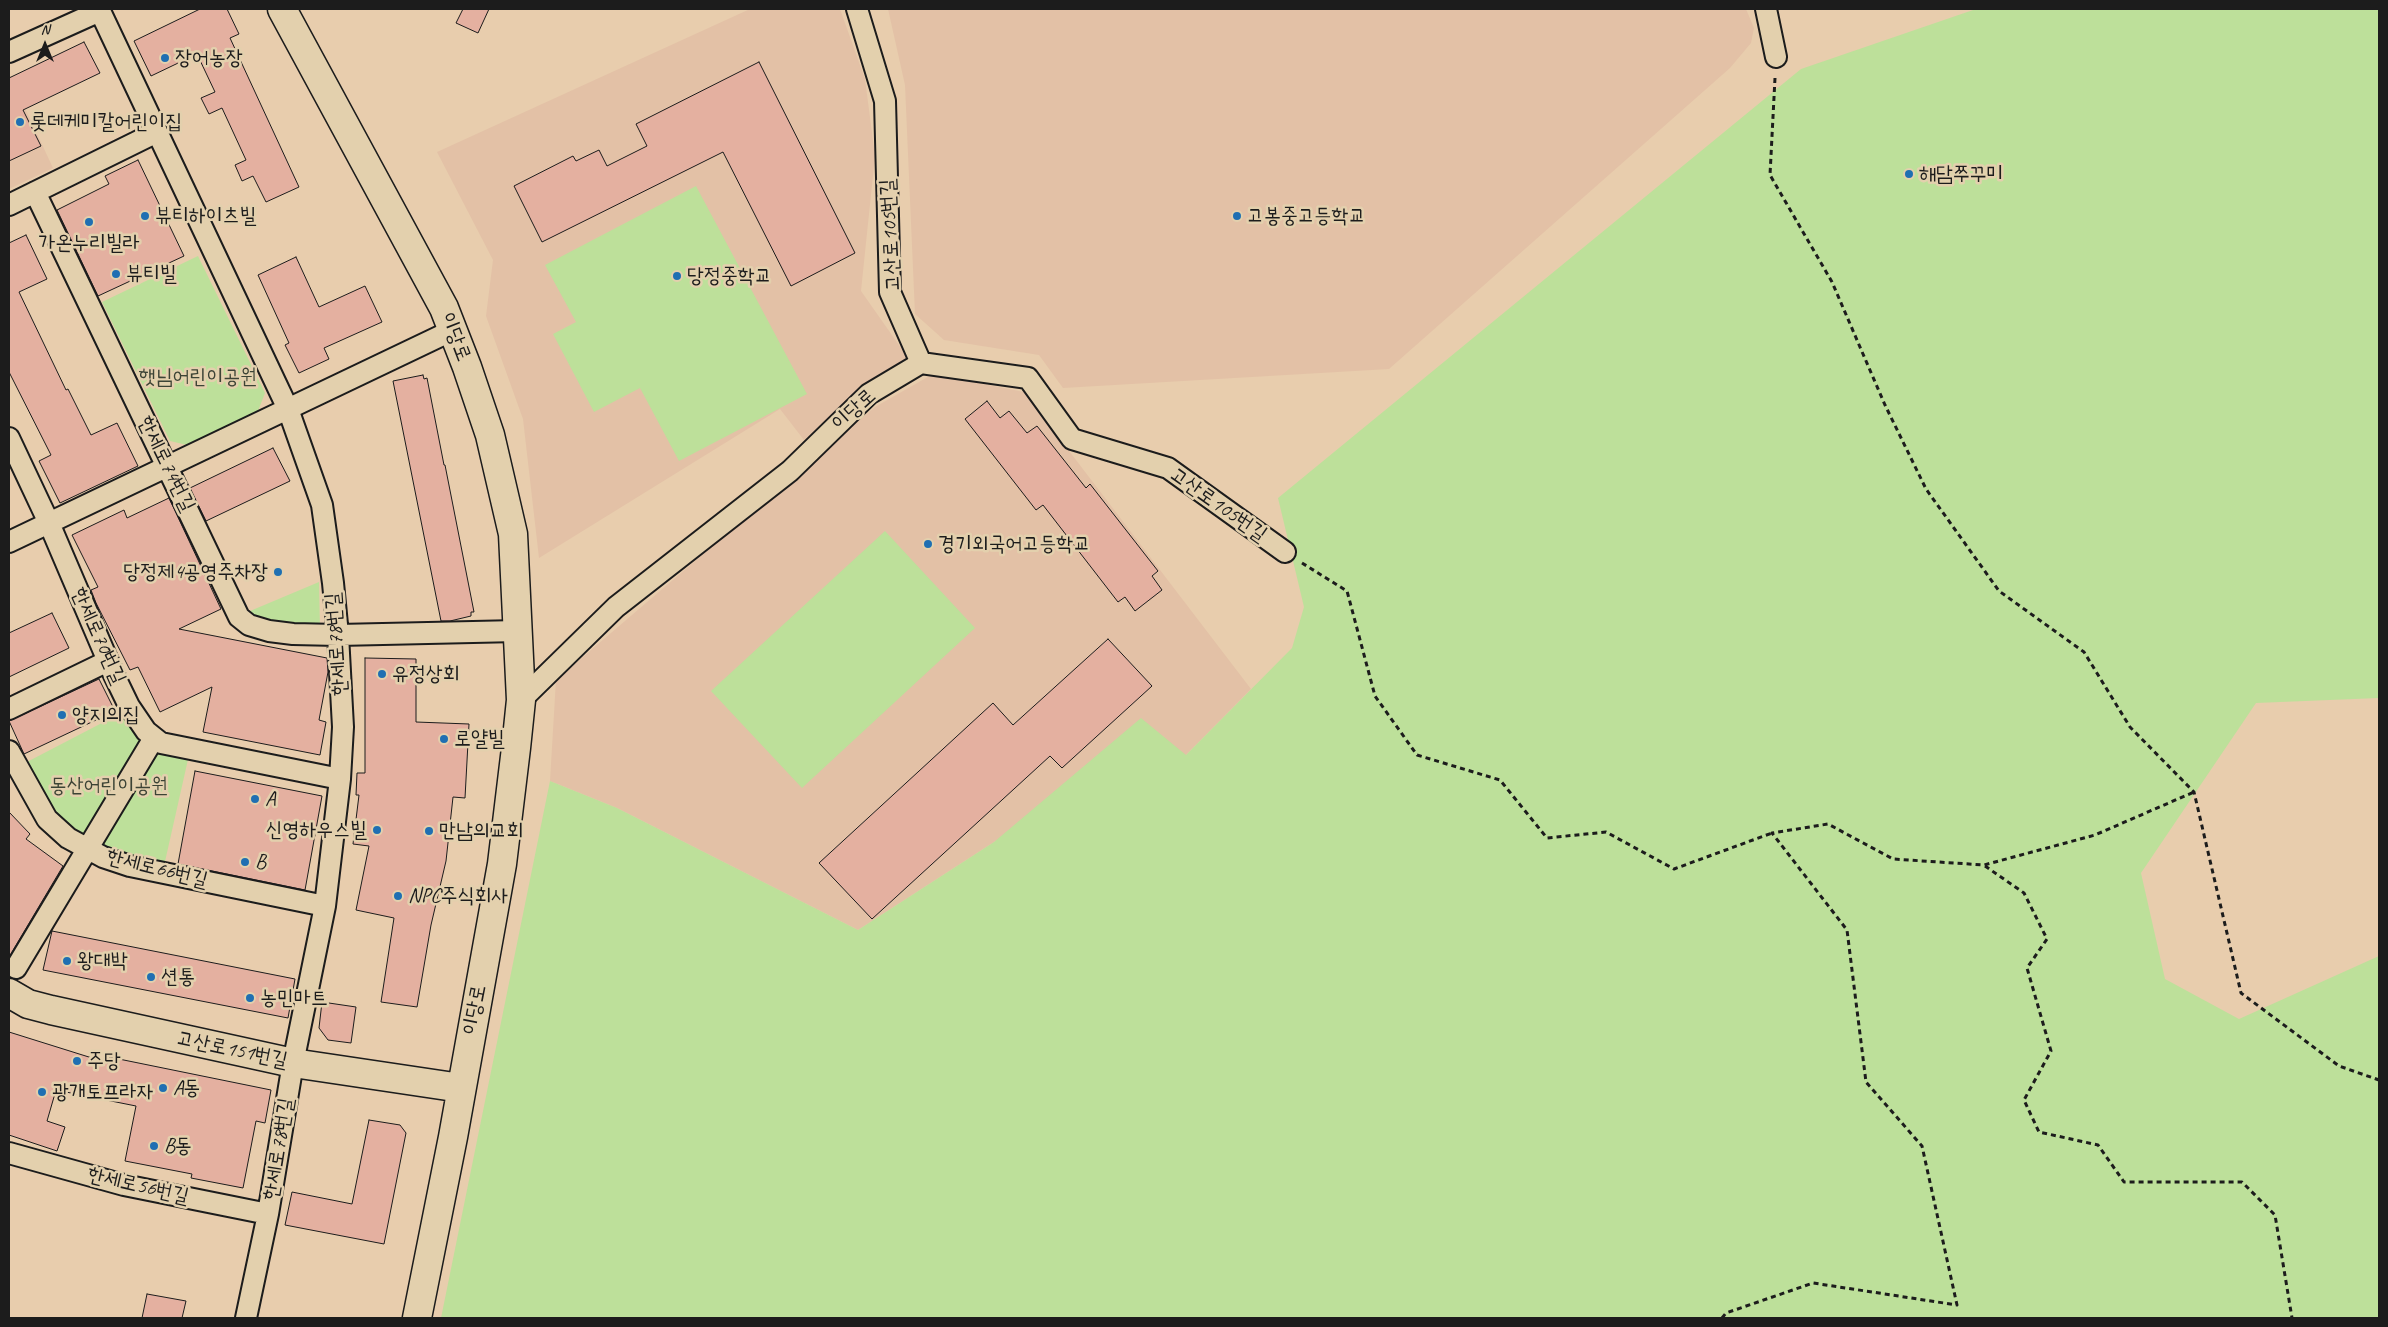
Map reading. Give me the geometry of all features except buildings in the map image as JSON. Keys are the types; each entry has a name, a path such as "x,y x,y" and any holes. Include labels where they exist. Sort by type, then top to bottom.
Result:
{"street":[{"name":"이당로","path":"282,9 413,247 444,308 490,435 513,534 521,700 502,864 453,1137 417,1318"},
{"name":"고산로105번길","path":"856,9 885,101 890,292 921,363 1028,378 1072,439 1168,468 1284,552"},
{"path":"1766,9 1776,57"},
{"name":"한세로78번길","path":"9,52 100,11 288,409 322,505 338,635 343,727 340,779 325,906 293,1063 268,1214 246,1318"},
{"path":"9,205 158,132"},
{"name":"한세로74번길","path":"34,192 239,617 249,625 269,631 338,635 518,631"},
{"path":"9,542 453,330"},
{"name":"이당로","path":"521,700 616,607 790,471 869,394 921,363"},
{"name":"한세로70번길","path":"9,438 49,523 129,706 146,731 161,743 340,779"},
{"path":"9,709 108,661"},
{"path":"12,980 154,738"},
{"name":"한세로66번길","path":"9,751 47,818 68,838 104,857 130,866 325,906"},
{"name":"고산로151번길","path":"12,980 28,1004 51,1010 293,1063 461,1088"},
{"name":"한세로56번길","path":"9,1153 124,1185 268,1214"}],"path":[{"path":"1776,57 1770,175 1832,282 1885,405 1926,488 1999,591 2084,652 2130,727 2194,792 2241,993 2339,1066 2379,1080"},
{"path":"1284,552 1347,592 1375,696 1417,755 1500,780 1547,838 1606,832 1674,869 1772,833 1828,824 1893,859 1984,865 2095,835 2194,792"},
{"path":"1722,1318 1726,1313 1813,1283 1957,1305 1922,1146 1866,1082 1846,930 1772,833"},
{"path":"1984,865 2024,893 2047,939 2027,968 2051,1051 2024,1100 2039,1132 2098,1144 2124,1182 2242,1182 2275,1215 2292,1318"}],"shaded area":[{"name":"당정중학교","path":"750,9 840,9 865,79 875,156 861,291 908,358 804,440 780,409 539,558 523,419 486,316 493,260 437,152"},
{"name":"고봉중고등학교","path":"888,9 1746,9 1754,28 1751,43 1730,68 1389,369 1063,388 1039,355 944,340 915,314 905,85"},
{"name":"롯데케미칼어린이집","path":"9,77 53,168 9,189"},
{"name":"경기외국어고등학교","path":"933,374 1024,392 1251,689 1186,755 994,842 858,930 617,808 550,781 556,680 875,407"}],"green space":[{"path":"1976,9 2379,9 2379,698 2256,703 2141,873 2165,979 2239,1019 2379,956 2379,1318 441,1318 550,781 617,808 858,930 994,842 1141,718 1186,755 1292,648 1304,607 1278,498 1801,69"},
{"path":"696,186 807,394 679,461 640,388 594,412 553,334 576,322 545,265"},
{"name":"햇님어린이공원","path":"198,256 265,393 258,411 187,445 170,441 102,302"},
{"path":"885,531 975,628 802,788 711,691"},
{"path":"319,582 320,630 260,621 250,611"},
{"name":"동산어린이공원","path":"123,712 189,755 164,866 132,860 79,837 52,814 25,763"}],"place":[{"name":"장어농장","path":"165,58"},
{"name":"롯데케미칼어린이집","path":"20,122"},
{"name":"해담쭈꾸미","path":"1909,174"},
{"name":"뷰티하이츠빌","path":"145,216"},
{"name":"고봉중고등학교","path":"1237,216"},
{"name":"가온누리빌라","path":"89,222"},
{"name":"뷰티빌","path":"116,274"},
{"name":"당정중학교","path":"677,276"},
{"name":"경기외국어고등학교","path":"928,544"},
{"name":"당정제4공영주차장","path":"278,572"},
{"name":"유정상회","path":"382,674"},
{"name":"양지의집","path":"62,715"},
{"name":"로얄빌","path":"444,739"},
{"name":"A","path":"255,799"},
{"name":"신영하우스빌","path":"377,830"},
{"name":"만남의교회","path":"429,831"},
{"name":"B","path":"245,862"},
{"name":"NPC주식회사","path":"398,896"},
{"name":"왕대박","path":"67,961"},
{"name":"션통","path":"151,977"},
{"name":"농민마트","path":"250,998"},
{"name":"주당","path":"77,1061"},
{"name":"A동","path":"163,1088"},
{"name":"광개토프라자","path":"42,1092"},
{"name":"B동","path":"154,1146"}]}
